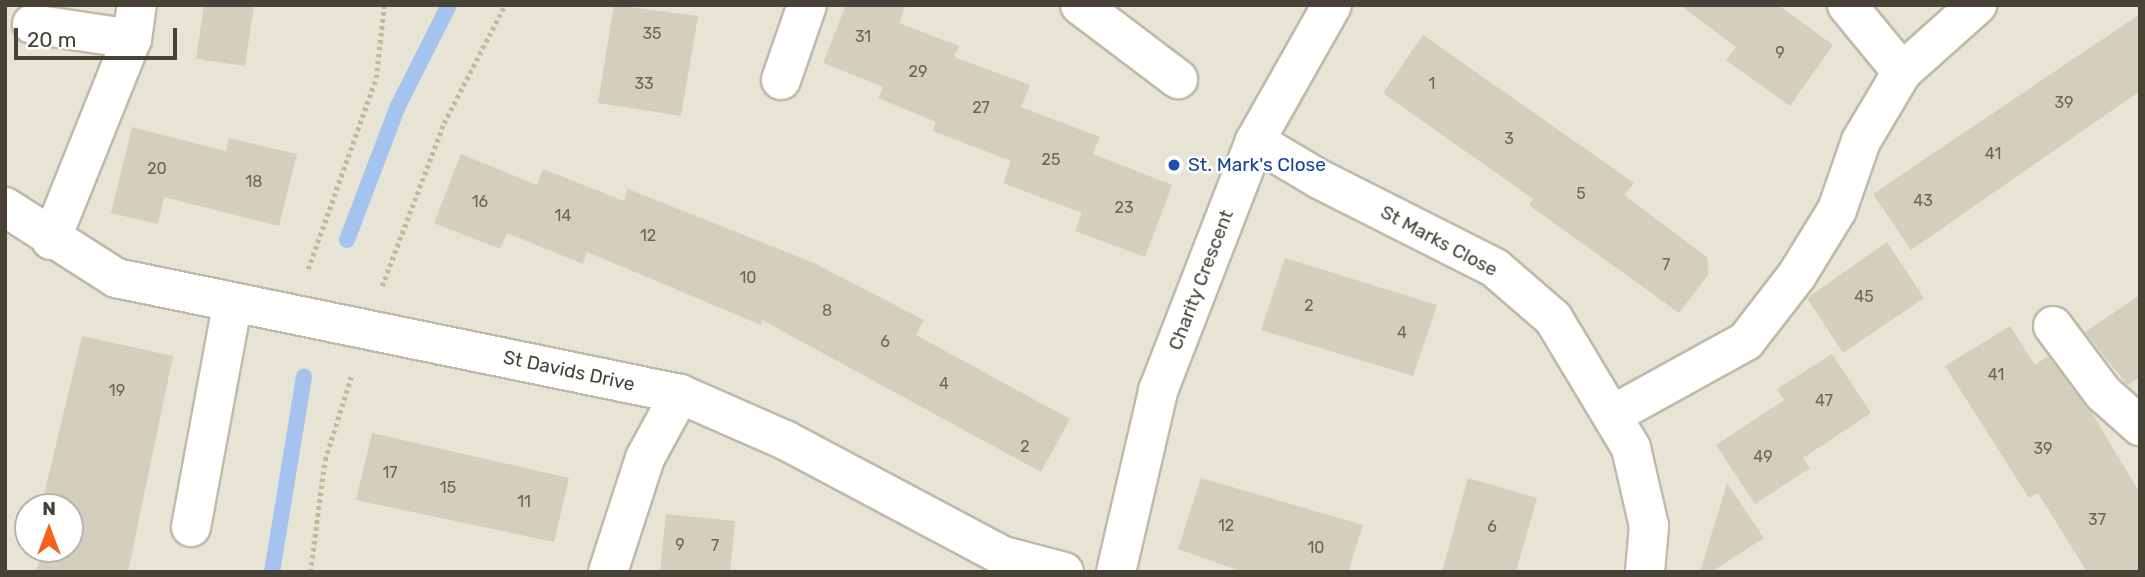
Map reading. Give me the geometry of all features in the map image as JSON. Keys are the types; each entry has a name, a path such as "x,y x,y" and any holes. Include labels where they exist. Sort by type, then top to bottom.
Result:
{"street":[{"path":"781,80 807,5"},
{"path":"1080,5 1178,79"},
{"name":"Charity Crescent","path":"1116,572 1158,391 1255,141 1332,5"},
{"path":"1847,5 1902,72"},
{"path":"1612,415 1746,341 1797,275 1837,210 1861,141 1902,72 1977,5"},
{"path":"32,24 134,22 51,240"},
{"name":"St Marks Close","path":"1255,141 1495,268 1553,318 1631,447 1642,485 1649,526 1645,572"},
{"name":"St Davids Drive","path":"5,207 51,240 116,278 232,305 293,313 680,394 785,440 1003,556 1063,572"},
{"path":"191,527 232,305"},
{"path":"2053,326 2103,393 2140,426"},
{"path":"608,572 645,458 680,394"}],"path":[{"path":"293,313 376,78 384,5"},
{"path":"310,572 325,460 366,328 444,123 505,5"}],"shaded area":[{"path":"5,5 2140,5 2140,572 5,572"}],"building":[{"path":"204,5 254,5 245,66 196,59"},
{"path":"614,5 698,16 681,116 598,103"},
{"path":"846,5 906,5 899,23 959,46 954,57 1030,85 1021,107 1100,137 1093,154 1172,185 1145,257 1075,231 1082,213 1003,183 1011,161 933,131 936,122 878,98 883,87 823,63"},
{"path":"1680,5 1778,5 1833,45 1790,106 1726,60 1736,47"},
{"path":"2140,14 2140,91 1911,250 1873,194"},
{"path":"1423,35 1634,183 1624,195 1708,258 1708,275 1679,313 1529,205 1533,199 1383,93"},
{"path":"132,127 226,151 229,138 297,154 279,226 164,197 158,224 111,213"},
{"path":"461,154 537,185 543,169 624,201 628,189 814,263 924,320 916,335 1070,419 1041,472 762,320 761,325 587,252 583,264 507,233 500,249 434,223"},
{"path":"1887,242 1924,298 1843,353 1807,298"},
{"path":"1285,258 1437,305 1413,376 1261,330"},
{"path":"2140,295 2140,377 2127,385 2085,332"},
{"path":"2010,326 2035,365 2048,356 2090,410 2140,493 2140,572 2087,572 2038,493 2029,498 1945,366"},
{"path":"82,336 173,356 128,572 35,572 39,563 84,563 84,493 44,493"},
{"path":"1832,354 1871,413 1803,458 1810,468 1755,504 1716,445 1784,400 1777,389"},
{"path":"372,433 569,478 554,542 356,500"},
{"path":"1201,478 1363,525 1348,572 1243,572 1178,549"},
{"path":"1468,478 1537,498 1516,572 1442,572"},
{"path":"1727,483 1764,538 1711,572 1700,572"},
{"path":"666,514 735,521 730,572 660,572"}],"waterway":[{"path":"347,240 398,106 449,5"},
{"path":"272,572 304,377"}],"place":[{"name":"St. Mark's Close","path":"1174,165"}]}
